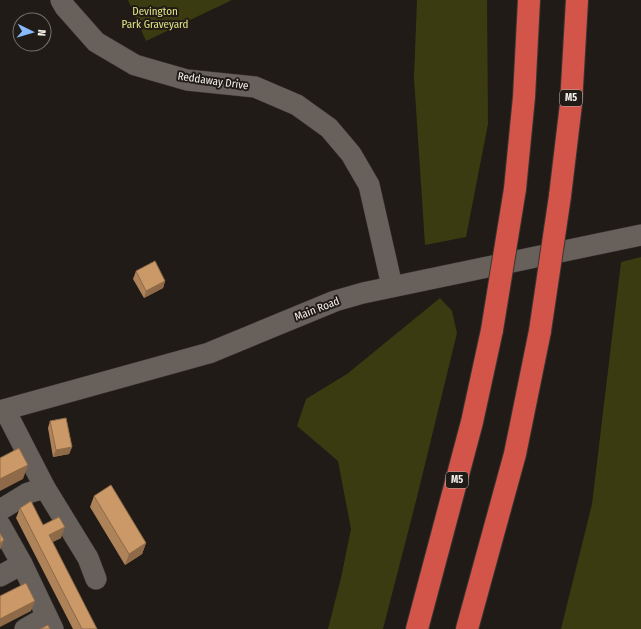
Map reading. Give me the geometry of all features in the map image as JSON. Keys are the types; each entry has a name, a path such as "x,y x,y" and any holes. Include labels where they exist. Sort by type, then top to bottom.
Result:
{"highway":[{"name":"M5","path":"417,629 468,437 492,330 515,189 524,97 529,0"},
{"name":"M5","path":"467,629 515,454 540,331 560,196 571,104 577,0"}],"street":[{"name":"Reddaway Drive","path":"61,0 64,7 96,42 135,65 187,80 255,87 297,105 329,128 351,154 369,185 392,286"},
{"name":"Main Road","path":"2,410 209,354 335,301 392,286 641,235"},
{"path":"2,410 45,488 88,558 96,579"},
{"path":"0,510 28,493 45,488"},
{"path":"0,525 22,564 50,623 25,629"},
{"path":"0,576 22,564"}],"green space":[{"name":"Devington Park Graveyard","path":"128,0 232,0 146,41"},
{"path":"417,0 487,0 488,124 466,237 425,245 414,78"},
{"path":"641,257 641,629 561,629 592,504 621,262"},
{"path":"440,298 452,311 457,333 383,629 328,629 341,578 351,529 338,461 297,426 306,399 347,374"}],"building":[{"path":"155,261 165,281 146,291 136,271"},
{"path":"66,418 72,447 56,450 50,421"},
{"path":"19,448 28,465 0,479 0,458"},
{"path":"111,485 146,543 129,554 94,496"},
{"path":"31,501 43,525 59,517 65,527 49,535 97,629 82,629 20,508"},
{"path":"0,533 4,540 0,543"},
{"path":"26,583 35,601 0,619 0,596"},
{"path":"48,625 50,629 40,629"}]}
